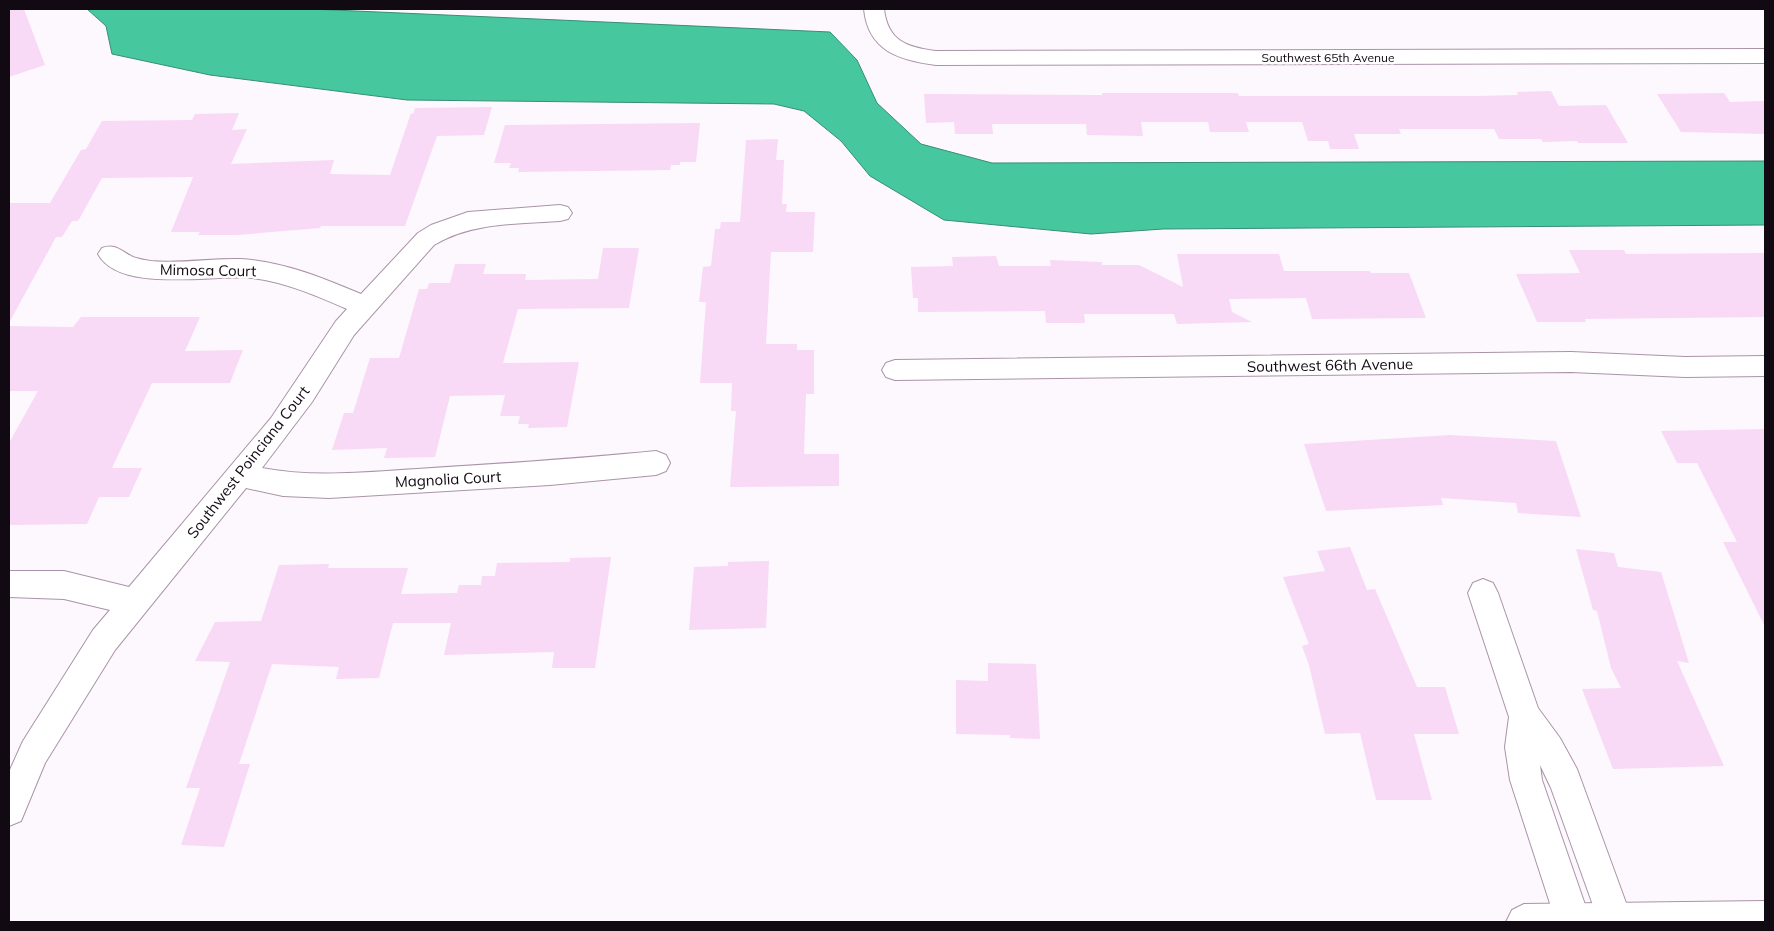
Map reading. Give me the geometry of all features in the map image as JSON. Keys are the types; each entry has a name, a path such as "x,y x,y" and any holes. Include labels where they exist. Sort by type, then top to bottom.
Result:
{"street":[{"name":"Southwest 65th Avenue","path":"874,9 875,22 879,33 885,41 909,53 936,58 1765,56"},
{"name":"Southwest Poinciana Court","path":"9,809 34,752 104,640 240,475 297,402 345,328 412,253 439,231 453,225 478,220 560,213"},
{"name":"Mimosa Court","path":"110,254 126,264 140,268 174,270 249,269 268,272 303,281 364,306"},
{"name":"Southwest 66th Avenue","path":"895,370 1571,362 1685,367 1765,366"},
{"name":"Magnolia Court","path":"240,475 282,484 329,486 550,473 656,463"},
{"path":"9,584 64,585 136,602"},
{"path":"1483,593 1526,717 1549,749 1565,781 1616,921"},
{"path":"1526,717 1521,747 1526,780 1573,922"},
{"path":"1524,922 1765,919"}],"shaded area":[{"path":"87,9 310,9 830,32 857,60 877,103 921,144 992,163 1765,161 1765,225 1163,229 1091,234 944,220 870,176 841,141 804,111 774,104 407,100 210,75 112,54 106,26"}],"building":[{"path":"9,9 24,9 45,65 9,77"},
{"path":"1551,91 1559,106 1606,105 1628,143 1543,142 1541,139 1499,139 1494,129 1399,129 1401,134 1354,134 1359,149 1330,149 1328,141 1308,141 1302,122 1246,122 1249,132 1210,132 1208,122 1141,122 1143,136 1087,135 1086,124 992,124 993,134 955,134 954,122 926,123 924,94 1102,95 1102,93 1238,93 1239,96 1478,96 1518,95 1517,92"},
{"path":"1724,93 1730,102 1765,101 1765,134 1681,132 1657,94"},
{"path":"492,107 484,135 437,136 405,226 321,226 320,228 237,235 198,235 200,232 171,232 193,177 102,178 78,221 72,221 62,237 56,237 9,323 9,203 50,203 81,150 86,149 102,121 192,120 195,114 239,113 232,130 247,129 231,164 334,160 330,174 390,175 411,113 413,114 415,108"},
{"path":"700,123 696,162 680,162 680,165 671,165 670,170 518,172 519,168 509,168 511,163 494,163 505,125"},
{"path":"778,139 776,160 784,160 782,204 787,204 786,212 815,212 813,252 771,252 766,344 797,344 797,350 814,350 814,394 806,394 804,454 839,454 839,486 730,487 736,411 731,411 732,383 700,383 706,302 699,302 703,267 711,266 715,229 720,229 721,222 740,222 746,140"},
{"path":"603,248 639,248 629,308 518,309 503,363 579,362 567,427 528,428 529,424 518,424 520,416 500,416 505,395 450,396 435,457 384,458 387,448 332,450 344,413 353,413 370,358 399,358 419,289 427,289 429,283 450,283 455,264 486,264 483,274 526,274 525,280 598,279"},
{"path":"1569,250 1624,250 1626,254 1765,253 1765,317 1585,319 1586,322 1537,322 1516,274 1580,273"},
{"path":"1177,254 1279,254 1284,271 1409,273 1426,318 1312,319 1306,298 1229,299 1232,312 1252,322 1177,324 1174,314 1084,314 1085,323 1046,323 1045,311 918,312 918,298 913,298 911,267 953,266 952,257 996,256 999,266 1051,266 1050,260 1102,262 1102,265 1139,265 1183,287"},
{"path":"81,317 200,317 185,351 243,350 230,383 152,383 112,468 142,468 129,497 99,497 87,524 9,525 9,443 38,391 9,391 9,326 73,327"},
{"path":"1765,429 1765,627 1723,542 1737,542 1697,463 1677,463 1661,431"},
{"path":"1450,435 1556,441 1581,517 1518,513 1516,503 1441,498 1443,505 1326,511 1304,444"},
{"path":"1350,547 1367,590 1375,589 1417,687 1445,687 1459,734 1414,734 1432,800 1376,800 1360,733 1325,734 1309,665 1302,646 1309,644 1283,577 1325,571 1317,551"},
{"path":"1576,549 1614,553 1618,567 1661,572 1689,663 1677,661 1724,766 1613,769 1582,689 1621,688 1611,668 1597,611 1593,610"},
{"path":"611,557 595,668 552,668 554,652 444,655 451,623 393,623 379,678 336,679 339,667 272,664 239,764 250,764 224,847 181,845 200,788 186,788 230,662 195,661 215,622 261,621 279,565 329,564 328,568 408,568 401,594 457,593 459,585 481,585 482,576 495,576 497,563 570,562 570,558"},
{"path":"769,561 766,628 689,630 694,567 728,566 728,562"},
{"path":"988,663 1036,664 1040,739 1010,738 1010,735 956,734 956,680 988,681"}]}
